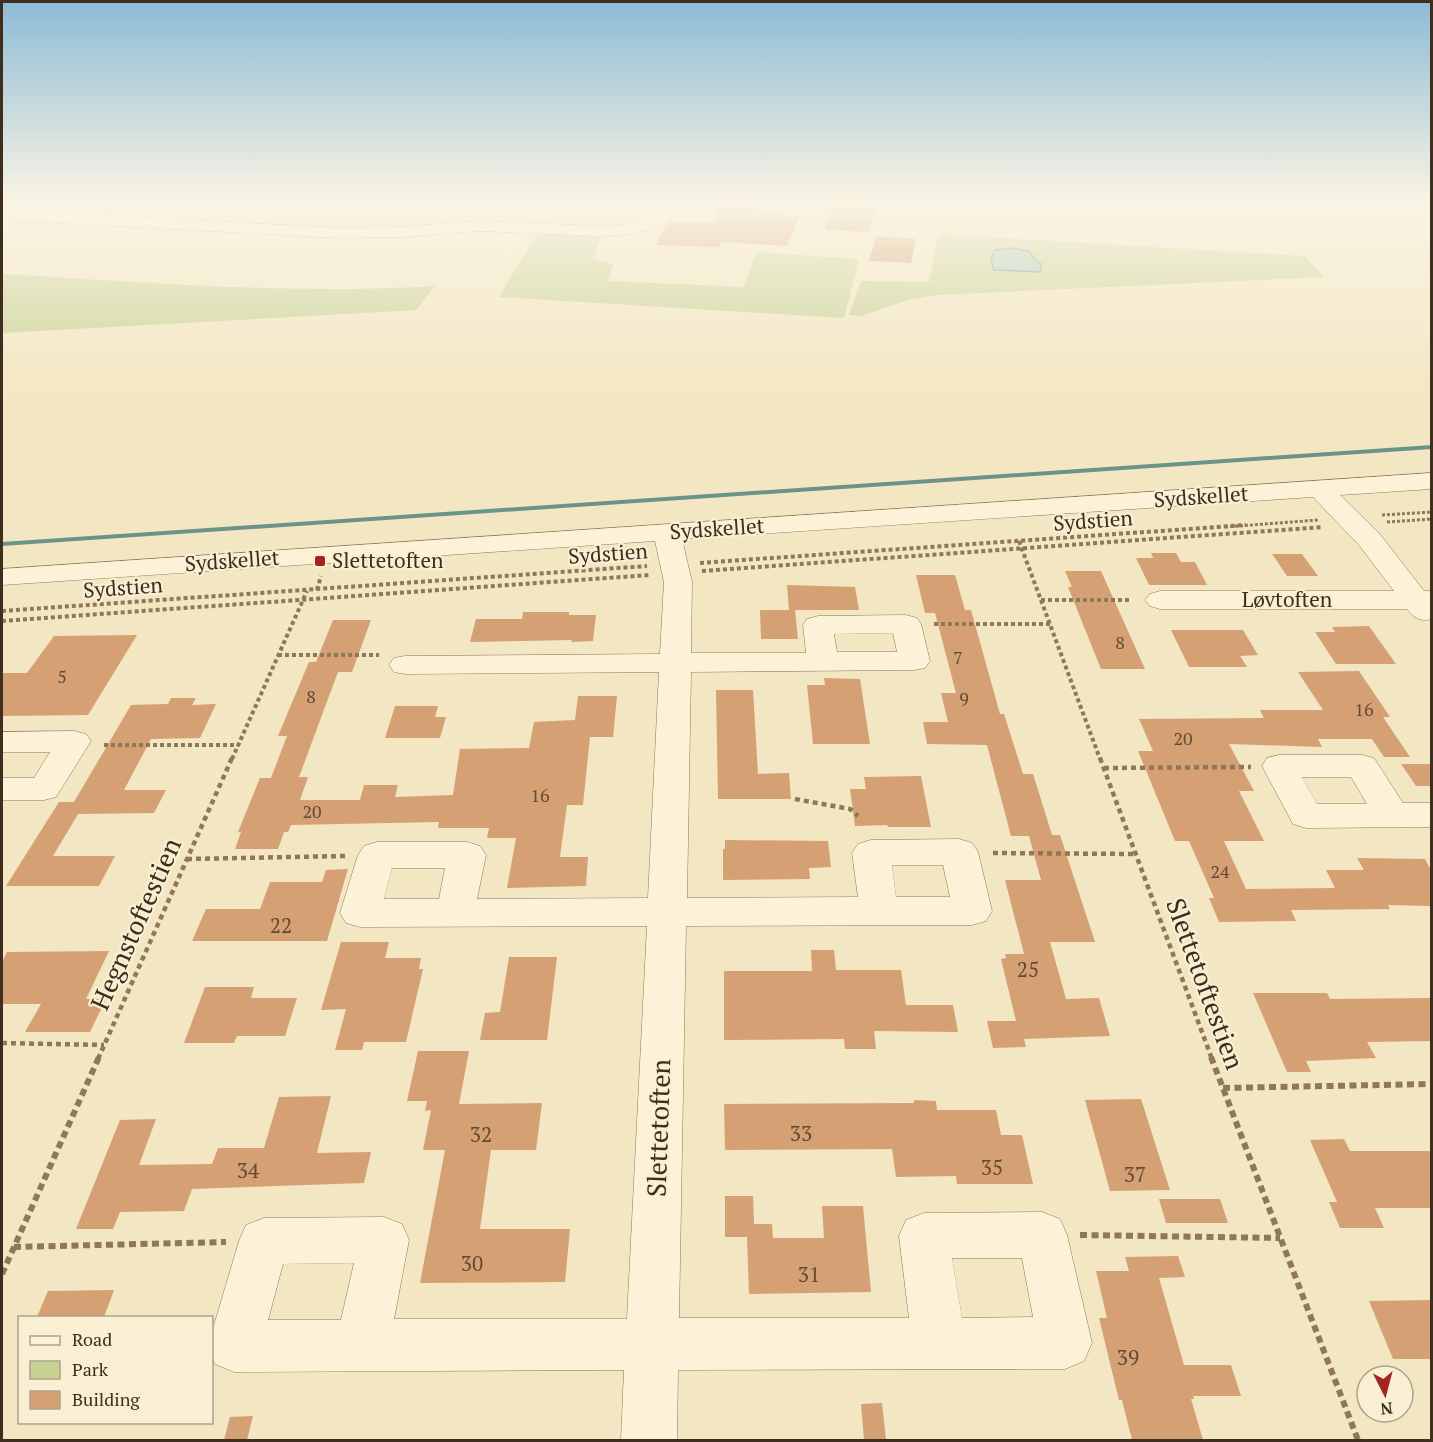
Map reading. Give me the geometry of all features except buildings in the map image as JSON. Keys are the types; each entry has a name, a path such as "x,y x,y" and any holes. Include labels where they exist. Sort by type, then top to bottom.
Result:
{"street":[{"name":"Sydskellet","path":"2,577 673,557 1320,489 1431,482"},
{"name":"Løvtoften","path":"1320,489 1352,521 1426,607"},
{"name":"Slettetoften","path":"649,1440 673,663 678,582 673,557"},
{"name":"Løvtoften","path":"1160,600 1426,607"},
{"path":"405,665 914,661 906,624"},
{"path":"2,742 74,741"},
{"path":"2,789 44,789 74,741"},
{"path":"1392,815 1362,766 1279,766 1306,816 1431,815"},
{"path":"454,913 467,855 377,855 360,913 454,913 666,912 879,912 972,911 959,852 871,853 879,912"},
{"path":"362,1345 384,1240 264,1241 234,1346 1065,1343 1041,1235 924,1236 939,1343"}],"path":[{"name":"Sydstien","path":"2,611 307,590 673,557 1019,541 1352,521 1431,512"},
{"path":"2,621 303,599 673,557 1021,548 1352,521 1431,519"},
{"name":"Slettetoftestien","path":"1019,541 1223,1088 1358,1440"},
{"name":"Hegnstoftestien","path":"2,1274 307,590"},
{"path":"1041,600 1160,600"},
{"path":"906,624 1050,624"},
{"path":"278,655 403,655 405,665"},
{"path":"74,741 86,744 238,745"},
{"path":"1104,768 1279,766"},
{"path":"795,799 850,809 858,816"},
{"path":"959,852 1136,854"},
{"path":"187,859 377,855"},
{"path":"2,1044 104,1045"},
{"path":"1223,1088 1431,1084"},
{"path":"1041,1235 1280,1238"},
{"path":"14,1247 264,1241"}],"green space":[{"path":"515,270 611,270 608,281 744,287 750,270 856,270 844,318 499,297"},
{"path":"931,270 1318,270 1324,277 935,295 908,300 861,316 849,315 861,281 929,282"},
{"path":"2,274 272,288 435,286 416,310 2,333"}],"water":[{"path":"1001,270 1040,270 1040,272"}],"waterway":[{"path":"2,544 1432,447"}],"place":[{"name":"Slettetoften","path":"320,561"}]}
